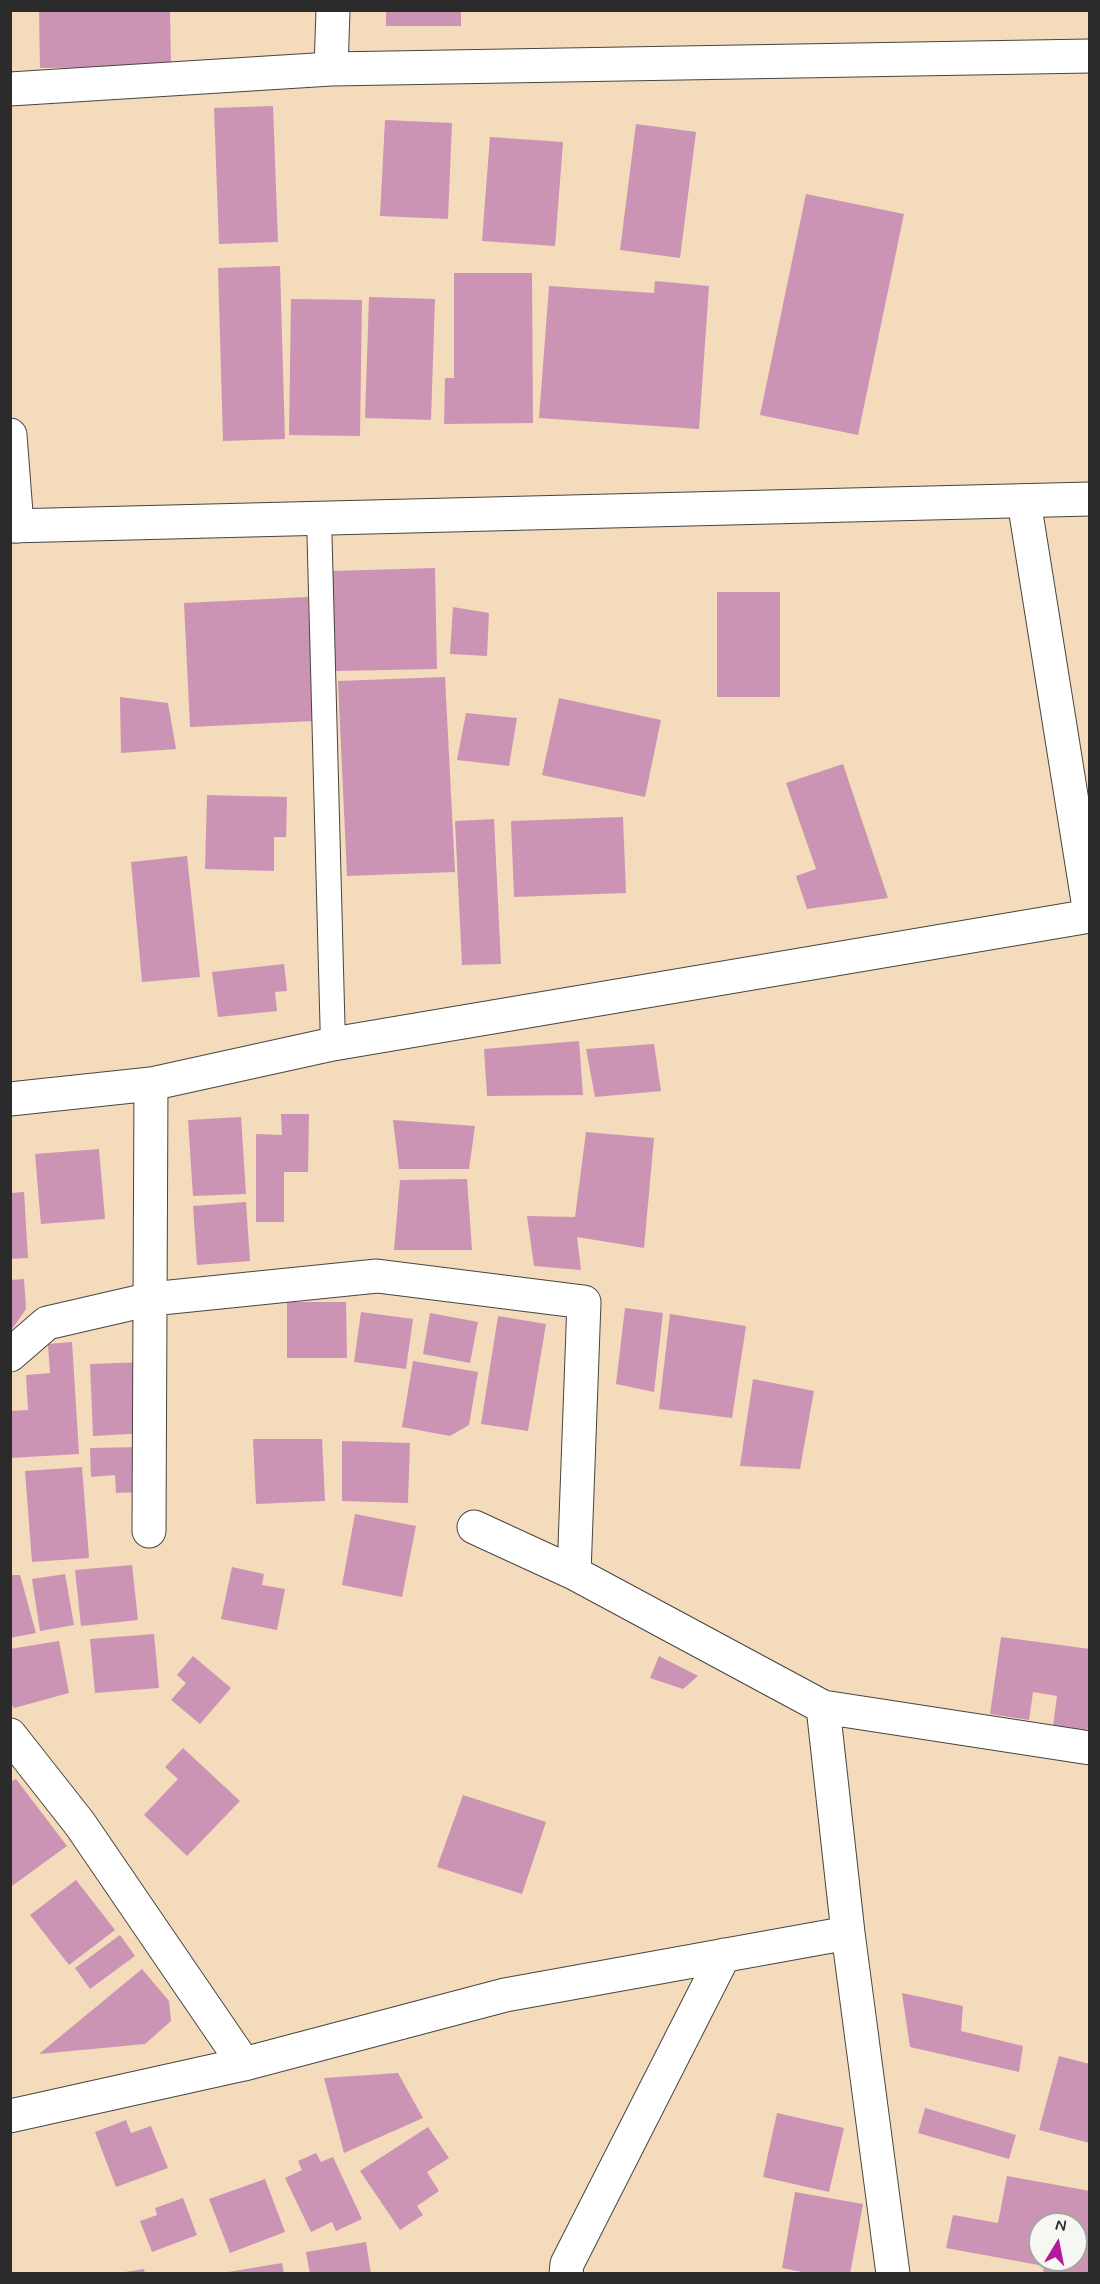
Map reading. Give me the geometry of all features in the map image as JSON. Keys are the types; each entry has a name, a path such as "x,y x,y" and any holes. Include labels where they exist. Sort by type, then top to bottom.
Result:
{"street":[{"path":"331,69 333,10"},
{"path":"10,90 331,69 1089,56"},
{"path":"10,435 14,526 1089,499"},
{"path":"10,1099 151,1084 333,1044 1089,915 1024,501"},
{"path":"149,1531 151,1084"},
{"path":"10,1354 47,1323 151,1299 377,1276 584,1302 574,1573"},
{"path":"474,1527 574,1573 823,1707 1089,1748"},
{"path":"823,1707 848,1933 893,2274"},
{"path":"10,1735 80,1824 244,2064"},
{"path":"10,2116 244,2064 506,1995 848,1933"},
{"path":"562,2270 724,1956"}],"lane":[{"path":"319,518 333,1044"}],"building":[{"path":"39,10 170,10 171,67 40,68"},
{"path":"386,10 461,10 461,26 386,26"},
{"path":"273,106 278,242 219,244 214,108"},
{"path":"385,120 452,123 448,219 380,216"},
{"path":"636,124 696,132 680,258 620,250"},
{"path":"490,137 563,142 555,246 482,241"},
{"path":"806,194 904,214 858,435 760,415"},
{"path":"280,266 285,439 223,441 218,268"},
{"path":"454,273 532,273 533,423 444,424 445,378 454,378"},
{"path":"655,281 709,286 699,429 539,418 549,286 654,293"},
{"path":"369,297 435,299 431,420 365,418"},
{"path":"291,299 362,300 360,436 289,435"},
{"path":"435,568 437,669 334,671 332,571"},
{"path":"717,592 780,592 780,697 717,697"},
{"path":"308,597 314,721 190,727 184,603"},
{"path":"453,607 489,613 487,656 450,654"},
{"path":"445,677 455,872 347,876 338,681"},
{"path":"120,697 168,703 176,749 121,753"},
{"path":"559,698 661,720 645,797 542,775"},
{"path":"466,713 517,718 509,766 457,760"},
{"path":"843,764 888,898 807,909 796,876 816,869 786,783"},
{"path":"207,795 287,797 286,837 274,837 274,871 205,869"},
{"path":"623,817 626,893 514,897 511,821"},
{"path":"494,819 501,964 462,965 455,821"},
{"path":"187,856 200,977 142,982 131,862"},
{"path":"284,964 287,991 275,992 277,1011 218,1017 212,972"},
{"path":"579,1041 583,1095 487,1096 484,1049"},
{"path":"654,1044 661,1091 595,1097 586,1049"},
{"path":"281,1114 309,1114 308,1172 284,1172 284,1222 256,1222 256,1134 282,1135"},
{"path":"241,1117 246,1194 193,1196 188,1120"},
{"path":"393,1120 475,1126 469,1169 399,1169"},
{"path":"586,1132 654,1138 644,1248 577,1237 581,1270 534,1266 527,1216 575,1217"},
{"path":"99,1149 105,1219 41,1224 35,1154"},
{"path":"467,1179 472,1250 394,1250 400,1180"},
{"path":"24,1192 28,1258 10,1259 10,1193"},
{"path":"246,1202 250,1261 197,1265 193,1206"},
{"path":"24,1279 26,1309 10,1332 10,1280"},
{"path":"287,1302 346,1302 347,1358 287,1358"},
{"path":"625,1308 663,1313 654,1392 616,1384"},
{"path":"361,1312 413,1319 406,1369 354,1362"},
{"path":"430,1313 478,1322 470,1363 423,1354"},
{"path":"670,1314 746,1326 732,1418 659,1409"},
{"path":"498,1316 546,1324 528,1431 481,1424"},
{"path":"72,1342 79,1454 10,1458 10,1411 28,1410 26,1375 50,1373 48,1344"},
{"path":"413,1361 478,1372 469,1425 450,1436 402,1427"},
{"path":"145,1362 148,1433 93,1436 90,1364"},
{"path":"753,1379 814,1391 800,1469 740,1466"},
{"path":"253,1439 322,1439 325,1501 256,1504"},
{"path":"342,1441 410,1443 408,1503 342,1501"},
{"path":"140,1447 141,1492 116,1493 115,1475 91,1477 90,1448"},
{"path":"82,1467 89,1558 32,1562 25,1471"},
{"path":"355,1514 416,1526 402,1597 342,1585"},
{"path":"132,1565 138,1620 81,1626 75,1570"},
{"path":"232,1567 264,1574 262,1585 285,1589 277,1630 221,1619"},
{"path":"65,1574 74,1625 40,1631 32,1579"},
{"path":"10,1575 20,1575 36,1633 10,1638"},
{"path":"154,1634 159,1688 95,1693 90,1639"},
{"path":"1001,1637 1090,1649 1090,1715 1087,1731 1053,1726 1057,1696 1033,1692 1029,1720 990,1714"},
{"path":"59,1641 69,1693 14,1708 10,1703 10,1649"},
{"path":"193,1656 231,1688 200,1724 171,1700 186,1683 177,1675"},
{"path":"659,1656 698,1676 683,1689 650,1678"},
{"path":"183,1748 240,1801 187,1856 144,1815 178,1779 165,1767"},
{"path":"16,1779 67,1846 12,1886 10,1883 10,1782"},
{"path":"463,1795 546,1822 522,1894 437,1867"},
{"path":"76,1880 115,1930 69,1965 30,1915"},
{"path":"120,1935 135,1956 90,1989 75,1968"},
{"path":"142,1969 169,2001 171,2021 145,2044 39,2054"},
{"path":"902,1993 963,2006 961,2031 1023,2046 1019,2072 910,2047"},
{"path":"1059,2056 1090,2064 1090,2143 1039,2130"},
{"path":"398,2073 423,2118 344,2153 324,2078"},
{"path":"925,2108 1016,2135 1009,2159 918,2133"},
{"path":"777,2113 844,2128 829,2192 763,2177"},
{"path":"126,2120 131,2133 151,2126 168,2168 116,2187 95,2132"},
{"path":"428,2127 449,2158 427,2172 439,2191 417,2206 423,2215 400,2230 360,2171"},
{"path":"316,2153 321,2162 333,2157 362,2219 336,2231 332,2222 311,2232 285,2178 302,2170 298,2161"},
{"path":"1007,2176 1090,2191 1090,2274 1043,2274 1043,2272 1088,2272 1088,2212 1028,2212 1028,2263 946,2248 953,2215 998,2223"},
{"path":"265,2179 285,2232 230,2253 209,2199"},
{"path":"795,2192 863,2204 850,2274 812,2274 782,2268"},
{"path":"183,2198 197,2235 152,2252 140,2221 157,2215 155,2208"},
{"path":"366,2242 371,2274 310,2274 306,2252"},
{"path":"282,2263 284,2274 228,2274 228,2272"},
{"path":"144,2269 145,2274 125,2274 125,2272"}]}
